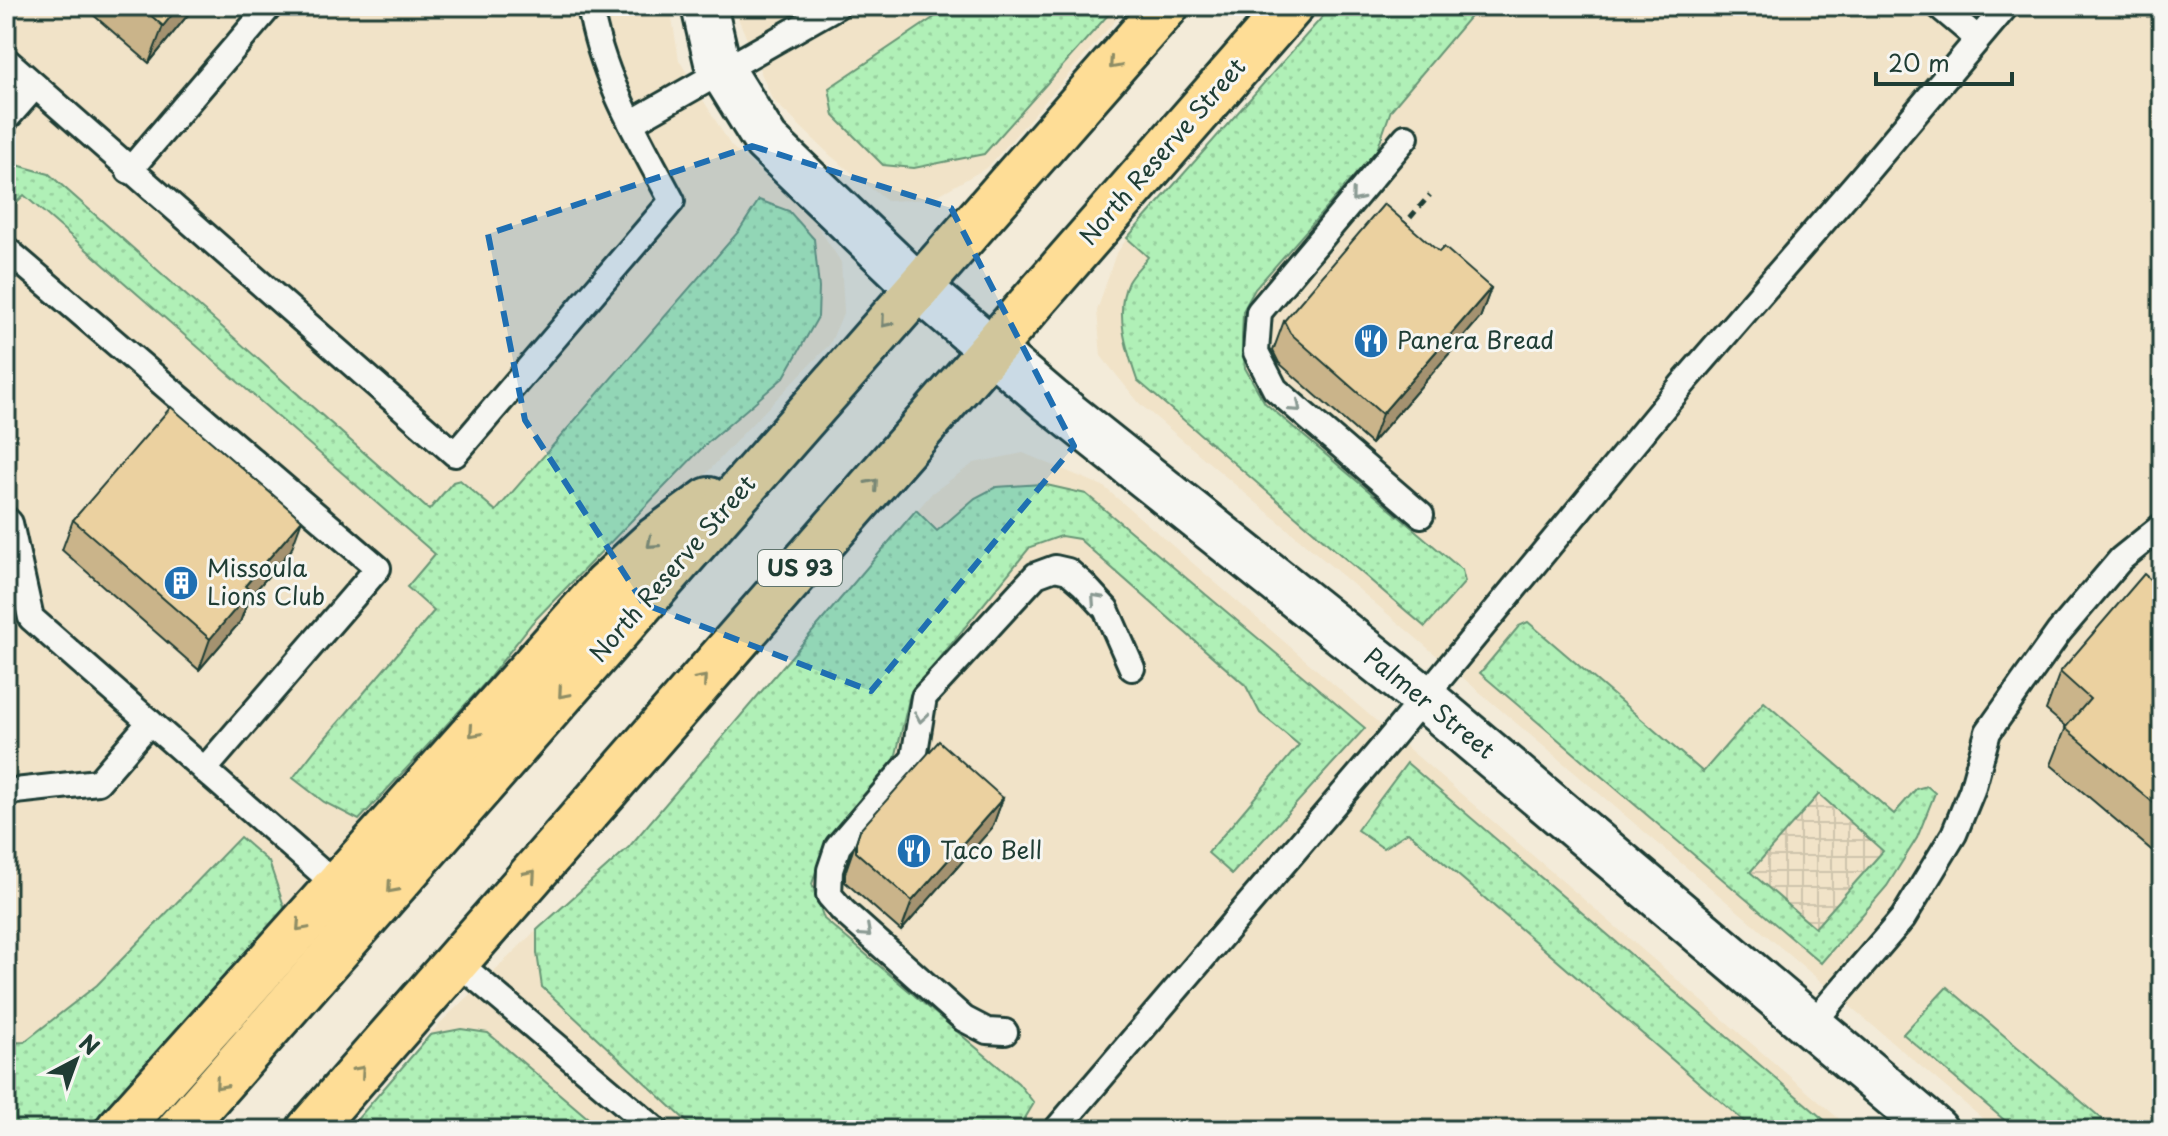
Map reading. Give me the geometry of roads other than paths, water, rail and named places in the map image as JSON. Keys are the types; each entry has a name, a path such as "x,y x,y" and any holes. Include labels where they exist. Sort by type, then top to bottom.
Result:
{"highway":[{"name":"North Reserve Street","path":"179,1130 1166,6"},
{"name":"North Reserve Street","path":"309,1130 1291,6"},
{"path":"118,1130 605,586 656,539 781,446"}],"street":[{"name":"Palmer Street","path":"704,6 717,62 766,141 917,286 990,351 1424,698 1935,1130"}],"lane":[{"path":"129,171 270,6"},
{"path":"6,60 455,454 672,201 631,123 595,39 590,6"},
{"path":"631,123 837,6"},
{"path":"1939,6 1977,38"},
{"path":"1056,1130 1424,698 1686,380 2006,6"},
{"path":"6,119 35,86"},
{"path":"1406,137 1259,312 1256,352 1275,389 1421,515"},
{"path":"6,249 378,568 204,770"},
{"path":"6,519 10,523 31,618 320,871"},
{"path":"1812,1024 1903,918 1954,834 1972,790 1988,732 2059,632 2121,559 2162,526"},
{"path":"1005,1032 987,1031 964,1019 843,911 829,895 830,870 838,846 914,758 924,697 1036,575 1055,568 1068,571 1083,584 1106,609 1132,668"},
{"path":"6,792 98,782 150,722"},
{"path":"456,961 656,1130"}],"place":[{"name":"Panera Bread","path":"1371,341"},
{"name":"Missoula Lions Club","path":"181,583"},
{"name":"Taco Bell","path":"914,851"}]}
